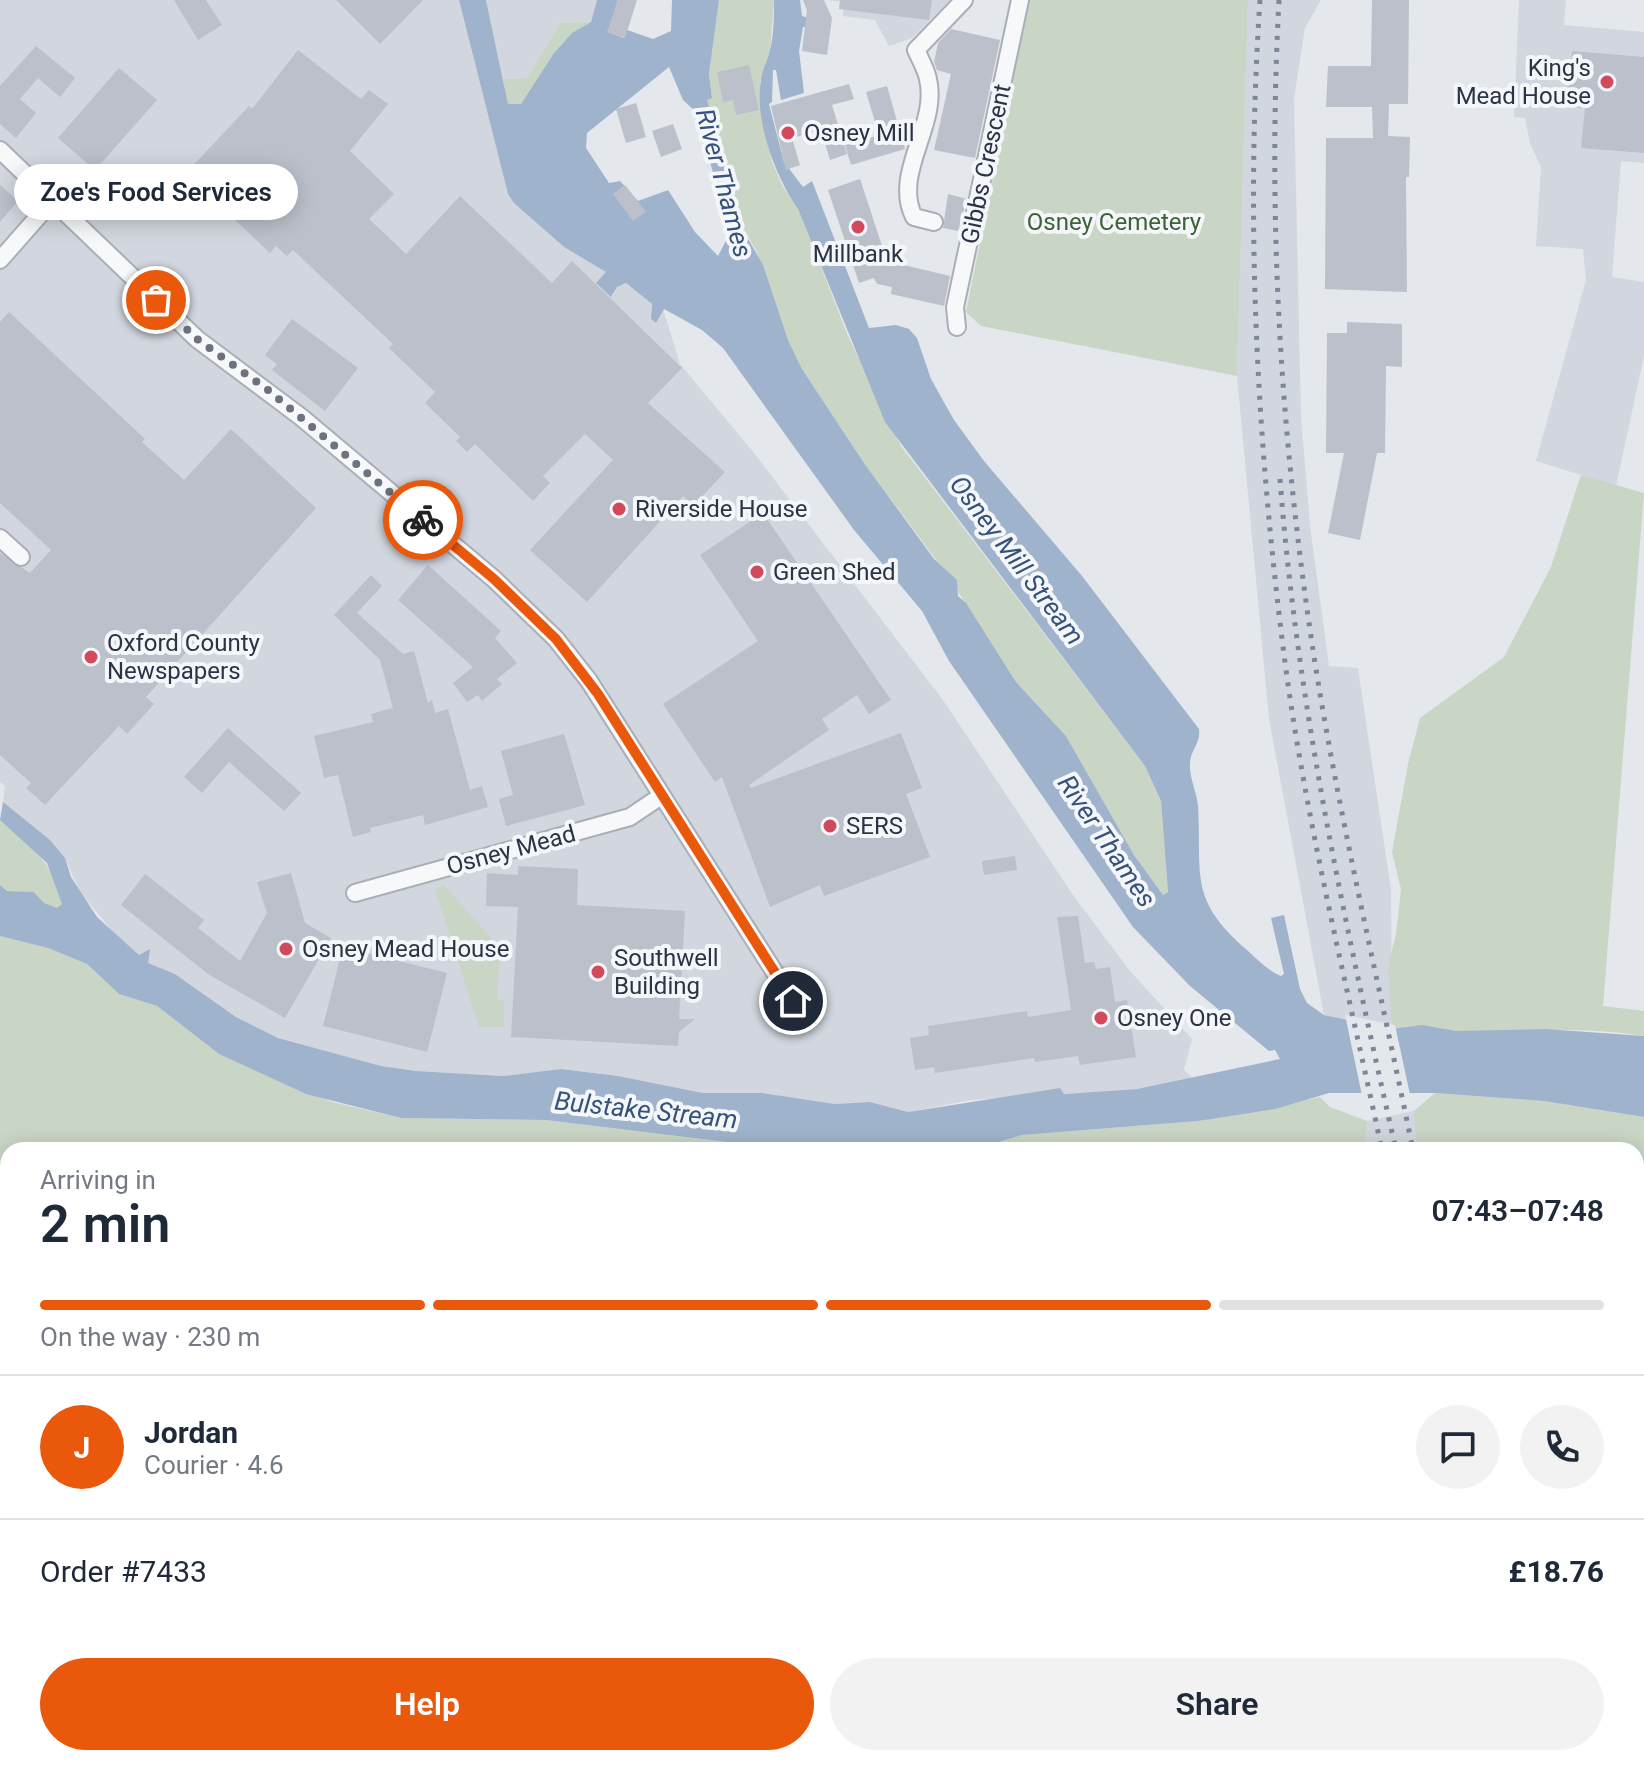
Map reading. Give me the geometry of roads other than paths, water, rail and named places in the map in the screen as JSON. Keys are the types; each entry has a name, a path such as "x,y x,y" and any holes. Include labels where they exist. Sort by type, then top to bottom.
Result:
{"street":[{"path":"934,222 914,217 907,194 929,103 928,79 916,50 964,0"},
{"name":"Gibbs Crescent","path":"957,327 955,307 1020,0"},
{"path":"0,150 197,339 301,417 494,579 556,639 589,681 793,1001"},
{"path":"0,260 52,201"},
{"path":"0,538 21,557"},
{"name":"Osney Mead","path":"355,893 630,817 661,796"}],"water":[{"path":"459,0 486,0 508,104 521,104 554,53 572,33 591,22 597,0 618,0 608,32 624,38 627,30 653,39 671,31 672,0 719,0 709,74 712,98 707,100 742,228 763,265 788,340 802,369 864,463 934,559 957,580 958,596 966,603 1016,682 1066,736 1134,855 1163,895 1168,892 1161,801 1145,766 885,422 798,209 774,164 764,130 760,96 772,37 774,0 800,0 802,16 831,24 830,30 803,27 799,51 804,93 781,100 776,70 773,70 772,102 769,104 784,162 803,187 812,181 869,328 896,325 909,329 917,338 931,379 954,420 984,461 1082,576 1199,729 1190,769 1198,806 1202,885 1215,916 1259,961 1281,976 1284,974 1271,918 1284,915 1300,989 1307,1003 1324,1015 1392,1029 1422,1025 1456,1031 1545,1029 1644,1036 1644,1117 1544,1101 1435,1093 1329,1093 1275,1109 1198,1121 1022,1135 998,1142 727,1142 546,1120 401,1118 306,1094 219,1054 157,1006 119,994 87,964 48,948 0,936 0,885 7,891 34,892 44,903 57,908 62,904 47,863 0,820 3,802 50,840 65,858 71,877 97,917 139,955 150,949 148,963 175,974 236,1017 278,1038 381,1066 503,1076 561,1069 618,1076 703,1093 762,1093 835,1104 870,1102 908,1112 1060,1088 1064,1094 1137,1089 1280,1059 1275,1050 1269,1051 1190,986 1133,927 949,661 922,611 854,530 723,348 702,330 664,309 656,323 651,319 652,304 626,283 617,287 611,297 596,283 606,272 564,247 514,203 508,194","holes":["669,67 683,100 696,112 730,233 718,256 695,232 668,190 638,201 620,181 609,183 586,148 587,133"]}],"railway":[{"path":"1260,0 1254,167 1256,335 1276,587 1306,790 1380,1142"},
{"path":"1279,0 1276,250 1293,498 1325,724 1411,1142"},
{"path":"1280,479 1298,648 1311,732 1359,984 1394,1142"}],"place":[{"name":"King's Mead House","path":"1607,82"},
{"name":"Osney Mill","path":"788,133"},
{"name":"Millbank","path":"858,227"},
{"name":"Zoe's Food Services","path":"156,300"},
{"name":"Riverside House","path":"619,509"},
{"name":"Green Shed","path":"757,572"},
{"name":"Oxford County Newspapers","path":"91,657"},
{"name":"SERS","path":"830,826"},
{"name":"Osney Mead House","path":"286,949"},
{"name":"Southwell Building","path":"598,972"},
{"name":"Osney One","path":"1101,1018"}],"water label":[{"name":"River Thames","path":"724,183"},
{"name":"Osney Mill Stream","path":"1017,560"},
{"name":"River Thames","path":"1107,841"},
{"name":"Bulstake Stream","path":"646,1110"}],"park label":[{"name":"Osney Cemetery","path":"1114,222"}]}
